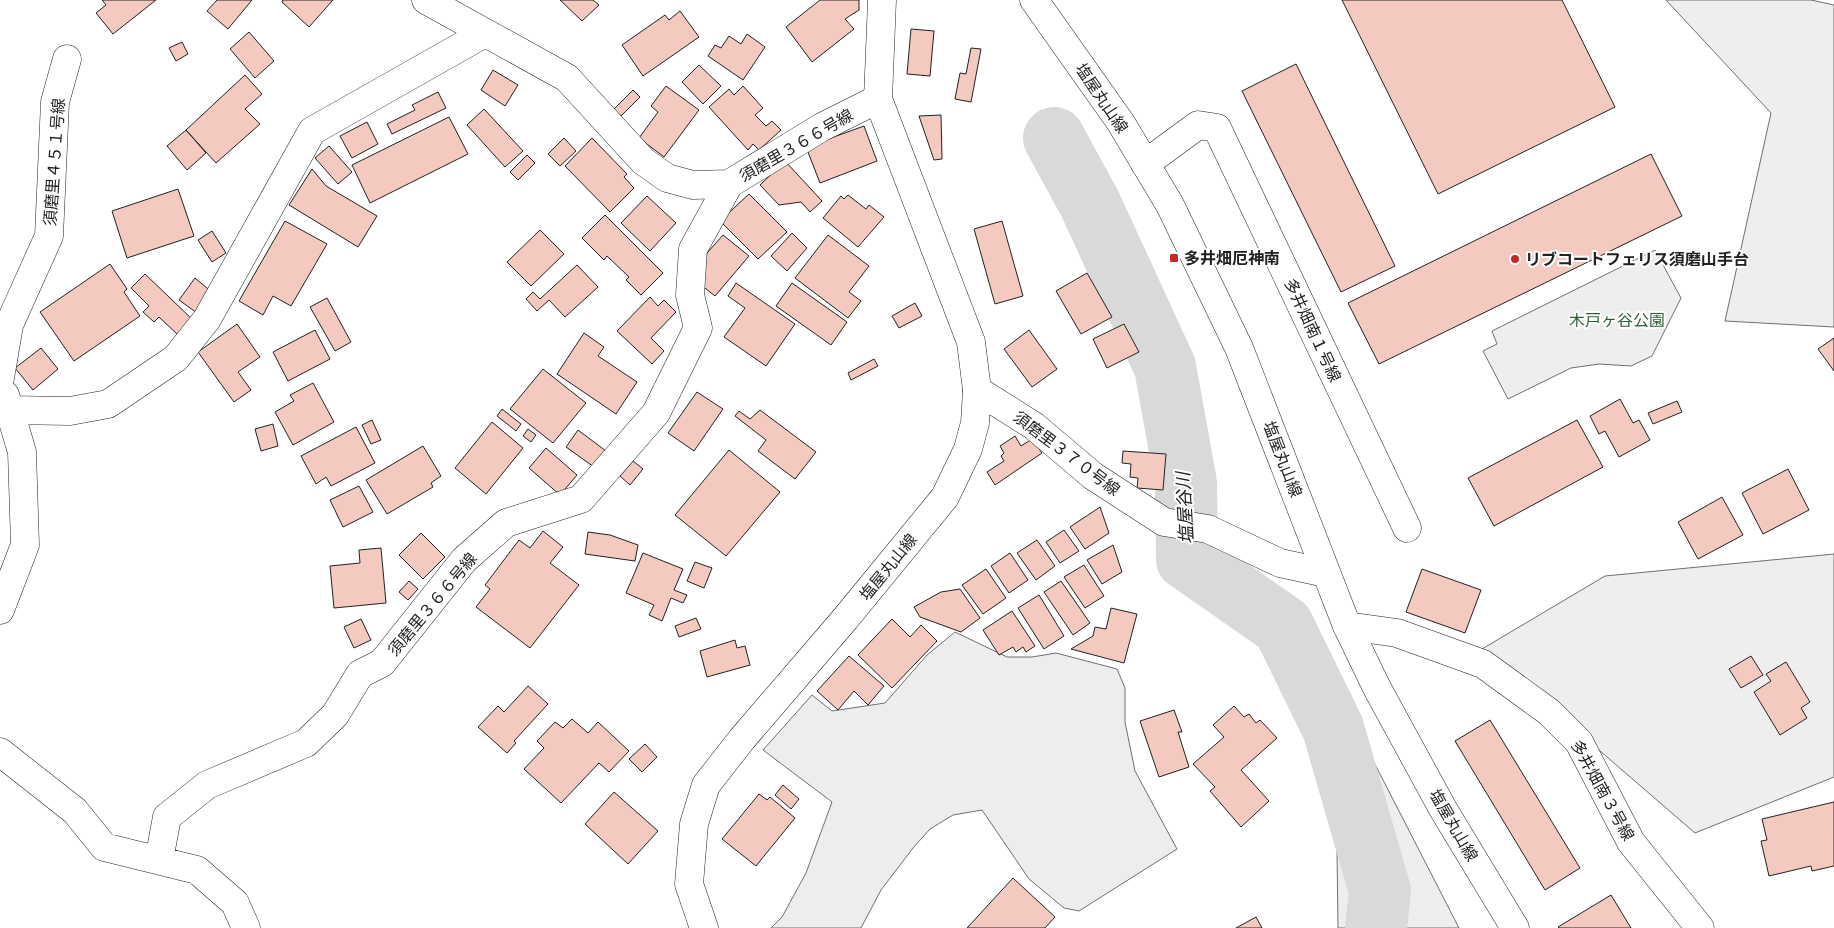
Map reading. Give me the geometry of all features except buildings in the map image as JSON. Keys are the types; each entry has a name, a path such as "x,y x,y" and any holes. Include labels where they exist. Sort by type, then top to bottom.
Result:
{"street":[{"path":"426,0 567,78 642,161 668,178 693,185 729,184"},
{"name":"塩屋丸山線","path":"704,928 690,884 694,824 706,785 742,739 945,497 968,449 975,423 977,390 971,342 878,99 882,0"},
{"name":"塩屋丸山線","path":"1034,0 1120,123 1170,205 1224,312 1347,626 1377,688 1443,809 1516,928"},
{"path":"9,410 70,411 108,404 176,358 208,319 312,131 486,34"},
{"name":"須磨里４５１号線","path":"0,610 25,545 22,452 0,378 5,322 49,236 55,102 67,59"},
{"name":"須磨里３６６号線","path":"159,860 167,817 208,785 306,743 335,716 360,674 382,663 464,560 506,523 581,499 656,413 698,328 690,295 693,249 729,184 822,127 878,99"},
{"name":"多井畑南１号線","path":"1145,164 1198,125 1217,128 1407,528"},
{"name":"須磨里３７０号線","path":"977,390 1034,426 1093,476 1164,522 1208,529 1280,564 1326,573"},
{"name":"多井畑南３号線","path":"1347,626 1397,633 1483,664 1549,712 1579,742 1631,842 1700,928"},
{"path":"0,752 74,811 104,847 197,870 235,903 246,928"}],"green space":[{"path":"1666,0 1811,0 1834,5 1834,327 1725,321 1771,113"},
{"name":"木戸ヶ谷公園","path":"1655,250 1681,298 1652,356 1631,366 1599,364 1571,368 1508,399 1483,351 1497,344 1492,331"},
{"path":"1834,554 1834,777 1695,833 1482,649 1605,576"},
{"path":"1361,737 1459,928 1338,928 1337,851"}],"shaded area":[{"path":"955,632 1007,657 1032,657 1056,653 1117,669 1125,688 1125,722 1135,771 1177,849 1079,911 1064,908 1029,879 982,810 953,815 930,829 913,848 881,890 861,928 771,928 782,917 806,873 832,802 763,750 812,695 832,711 885,703 927,655"}],"waterway":[{"name":"塩屋谷川","path":"1054,138 1090,204 1165,367 1186,483 1187,559 1283,626 1333,728 1380,891 1376,928"}],"place":[{"name":"多井畑厄神南","path":"1174,258"},
{"name":"リブコートフェリス須磨山手台","path":"1515,259"}]}
